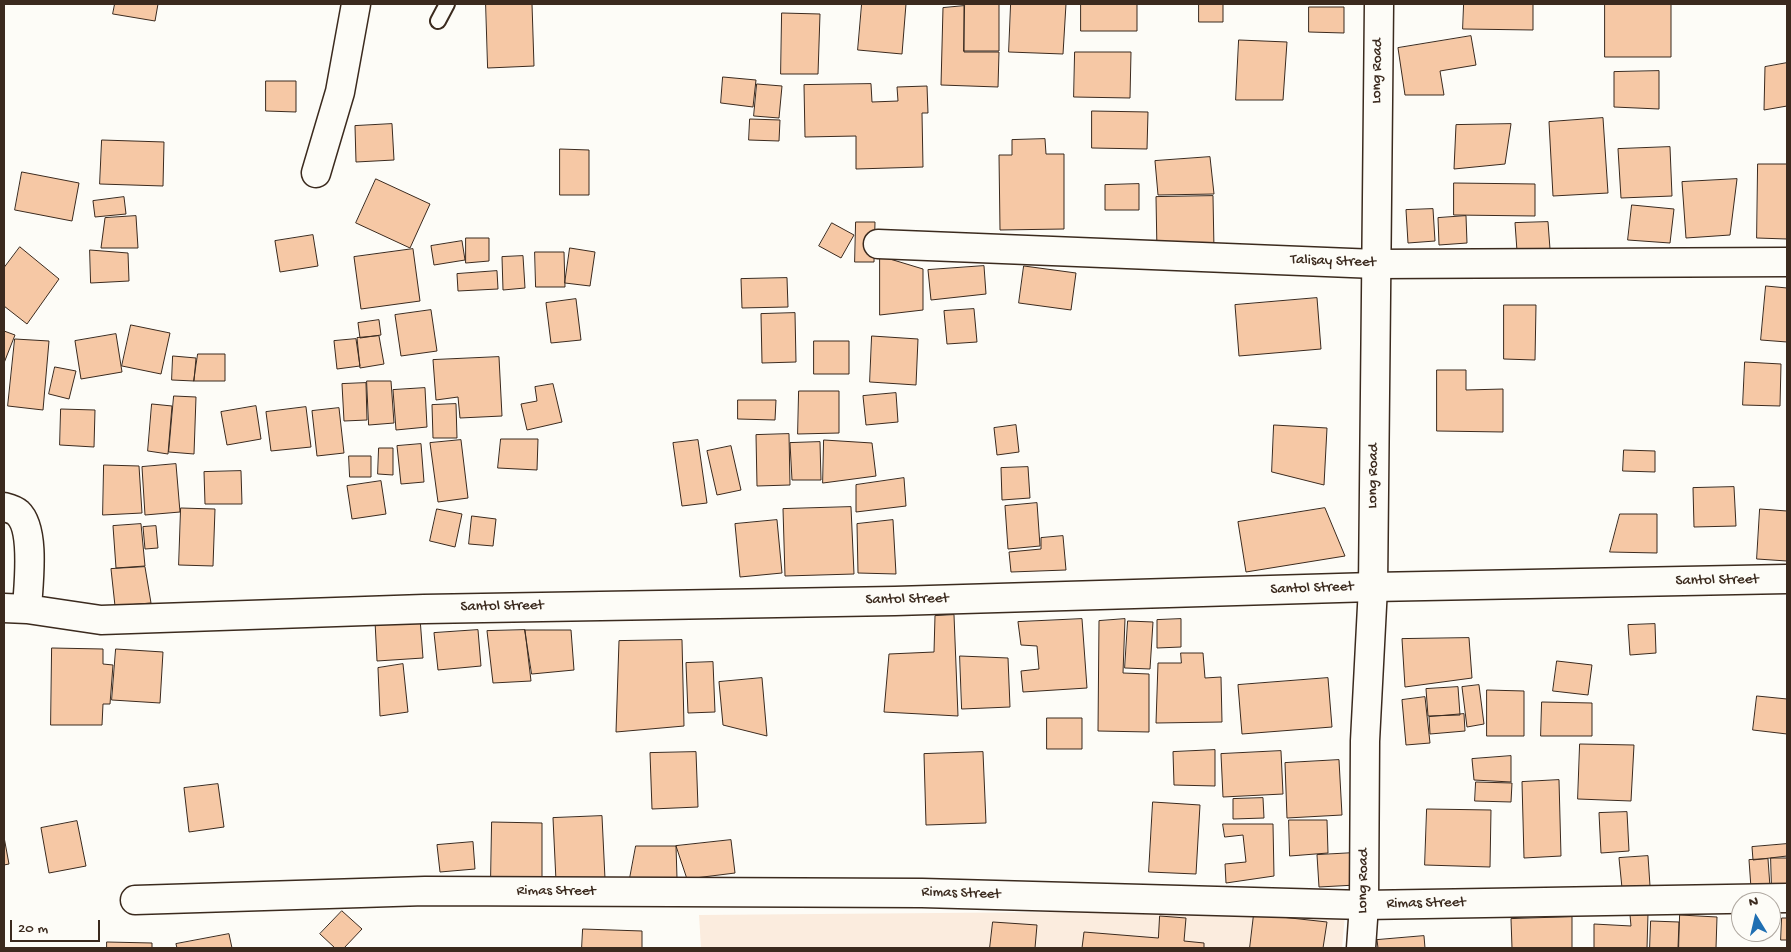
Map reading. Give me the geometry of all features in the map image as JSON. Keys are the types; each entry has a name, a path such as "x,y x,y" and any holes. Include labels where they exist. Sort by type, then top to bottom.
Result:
{"street":[{"path":"316,173 340,92 351,40 356,4"},
{"name":"Long Road","path":"1361,948 1364,906 1365,741 1373,587 1379,4"},
{"name":"Talisay Street","path":"878,244 1376,264 1787,262"},
{"name":"Santol Street","path":"4,507 18,512 26,527 29,552 15,609 101,620 424,608 895,601 1373,587 1787,579"},
{"name":"Rimas Street","path":"135,900 424,891 932,893 1364,906 1787,898"}],"lane":[{"path":"438,21 447,4"}],"shaded area":[{"path":"1181,911 1345,915 1342,948 701,948 699,915"}],"building":[{"path":"115,4 158,4 155,21 113,14"},
{"path":"486,4 532,4 534,66 488,68"},
{"path":"862,4 906,4 902,54 858,50"},
{"path":"965,4 999,4 999,51 964,51"},
{"path":"1011,4 1066,4 1063,54 1009,52"},
{"path":"1081,4 1137,4 1137,31 1081,31"},
{"path":"1199,4 1223,4 1223,22 1199,22"},
{"path":"1464,4 1533,4 1533,30 1463,29"},
{"path":"1605,4 1671,4 1671,57 1605,57"},
{"path":"964,6 964,52 999,52 998,87 941,85 943,8"},
{"path":"1309,7 1344,7 1344,33 1309,32"},
{"path":"782,13 820,14 818,74 781,74"},
{"path":"1471,36 1476,65 1440,71 1444,95 1405,95 1398,48"},
{"path":"1239,40 1287,42 1283,100 1236,100"},
{"path":"1075,52 1131,52 1130,98 1074,97"},
{"path":"1787,63 1787,106 1764,110 1765,67"},
{"path":"1659,71 1659,109 1614,107 1614,72"},
{"path":"723,77 756,80 753,107 721,103"},
{"path":"266,81 296,81 296,112 266,111"},
{"path":"757,84 782,86 779,118 754,116"},
{"path":"871,84 872,102 898,101 897,87 927,86 928,113 922,113 923,167 856,169 856,136 805,137 804,85"},
{"path":"1092,111 1148,112 1147,149 1092,148"},
{"path":"1603,118 1608,193 1553,196 1549,122"},
{"path":"750,119 780,120 779,141 749,140"},
{"path":"392,124 394,160 356,162 355,126"},
{"path":"1511,124 1505,164 1454,169 1456,125"},
{"path":"1045,139 1046,154 1064,154 1064,229 1000,230 999,155 1012,155 1012,140"},
{"path":"102,140 164,142 163,186 100,184"},
{"path":"1670,147 1672,196 1621,198 1618,149"},
{"path":"560,149 589,150 589,195 560,195"},
{"path":"1210,157 1214,194 1158,195 1155,161"},
{"path":"1758,164 1787,164 1787,239 1757,238"},
{"path":"22,172 79,183 72,221 15,210"},
{"path":"376,179 430,204 410,248 356,223"},
{"path":"1737,179 1730,235 1686,238 1682,182"},
{"path":"1454,183 1535,184 1535,216 1454,215"},
{"path":"1139,184 1139,210 1105,210 1105,185"},
{"path":"1213,196 1214,250 1157,252 1156,197"},
{"path":"124,197 126,214 95,217 93,201"},
{"path":"1632,205 1674,209 1670,243 1628,240"},
{"path":"1433,209 1435,241 1408,243 1406,210"},
{"path":"136,216 138,248 101,248 105,218"},
{"path":"1466,216 1467,243 1439,245 1438,218"},
{"path":"856,222 875,222 874,262 855,262"},
{"path":"1548,222 1550,249 1517,251 1515,223"},
{"path":"832,223 854,235 841,258 819,246"},
{"path":"313,235 318,266 280,272 275,241"},
{"path":"466,238 489,238 489,261 466,263"},
{"path":"462,241 465,260 434,265 431,246"},
{"path":"20,247 59,279 27,324 4,306 4,268"},
{"path":"570,248 595,252 590,286 565,283"},
{"path":"413,249 420,301 361,309 354,257"},
{"path":"90,250 128,253 129,281 91,283"},
{"path":"535,252 564,252 565,287 536,287"},
{"path":"523,256 525,288 503,290 502,257"},
{"path":"880,256 923,269 923,310 880,315"},
{"path":"984,266 986,294 931,300 928,270"},
{"path":"1024,266 1076,273 1071,310 1019,303"},
{"path":"497,271 498,289 458,291 457,274"},
{"path":"787,278 788,307 742,308 741,279"},
{"path":"1766,286 1787,288 1787,342 1761,340"},
{"path":"1317,298 1321,349 1239,356 1235,305"},
{"path":"576,299 581,340 551,343 546,303"},
{"path":"1504,305 1536,305 1535,360 1504,359"},
{"path":"974,309 977,342 947,344 944,311"},
{"path":"431,310 437,351 401,356 395,315"},
{"path":"795,313 796,362 762,363 761,314"},
{"path":"379,320 381,335 360,338 358,323"},
{"path":"131,325 170,333 161,374 122,366"},
{"path":"4,331 15,335 4,363"},
{"path":"116,334 122,372 81,379 75,341"},
{"path":"379,336 384,364 360,368 357,338"},
{"path":"872,336 918,339 916,385 870,382"},
{"path":"15,339 49,341 43,410 8,406"},
{"path":"356,339 360,366 337,369 334,341"},
{"path":"814,341 849,341 849,374 814,374"},
{"path":"198,354 225,354 225,381 194,381"},
{"path":"173,356 196,358 194,381 172,380"},
{"path":"499,357 502,416 460,418 458,397 436,400 433,360"},
{"path":"1745,362 1781,364 1780,406 1743,405"},
{"path":"55,367 76,371 69,399 49,394"},
{"path":"1437,370 1466,370 1466,390 1503,389 1503,432 1437,431"},
{"path":"367,381 391,381 394,423 369,425"},
{"path":"366,383 367,420 344,421 342,384"},
{"path":"553,384 562,422 527,430 521,404 537,401 535,387"},
{"path":"425,388 427,427 396,430 393,390"},
{"path":"799,391 839,391 839,433 798,434"},
{"path":"896,393 898,422 866,425 863,396"},
{"path":"174,396 196,397 194,454 169,452"},
{"path":"738,400 776,400 775,420 738,419"},
{"path":"152,404 172,406 168,454 148,451"},
{"path":"456,404 457,438 433,438 432,405"},
{"path":"256,406 261,439 227,445 221,412"},
{"path":"306,407 311,447 271,451 266,412"},
{"path":"339,408 344,453 317,456 312,411"},
{"path":"61,409 95,410 94,447 60,445"},
{"path":"1016,425 1019,452 997,455 994,428"},
{"path":"1274,425 1327,428 1324,485 1272,472"},
{"path":"789,434 790,485 757,486 756,435"},
{"path":"501,439 538,439 537,470 498,468"},
{"path":"461,440 468,498 438,502 430,443"},
{"path":"698,440 707,503 682,506 673,443"},
{"path":"824,440 872,443 876,476 823,483"},
{"path":"820,442 821,480 792,480 790,443"},
{"path":"421,444 424,482 401,484 397,446"},
{"path":"731,446 741,490 717,495 707,451"},
{"path":"379,448 393,448 393,475 378,474"},
{"path":"1624,450 1655,451 1655,472 1623,471"},
{"path":"349,456 371,456 371,477 350,477"},
{"path":"176,464 180,512 145,515 142,467"},
{"path":"104,465 139,466 142,513 103,515"},
{"path":"1028,467 1030,498 1002,500 1001,468"},
{"path":"241,471 242,504 205,504 204,472"},
{"path":"904,478 906,506 856,512 856,485"},
{"path":"381,481 386,514 352,519 347,486"},
{"path":"1734,487 1736,526 1694,527 1693,488"},
{"path":"1037,503 1040,546 1008,549 1005,506"},
{"path":"851,507 854,574 785,576 783,509"},
{"path":"181,508 215,509 213,566 179,565"},
{"path":"1325,508 1345,556 1246,572 1238,522"},
{"path":"437,509 462,514 455,547 430,541"},
{"path":"1760,509 1787,511 1787,561 1757,559"},
{"path":"1620,514 1657,514 1657,553 1610,552"},
{"path":"472,516 496,519 493,546 469,544"},
{"path":"777,520 782,573 740,577 735,524"},
{"path":"893,520 896,574 858,573 857,524"},
{"path":"141,524 145,566 116,568 113,526"},
{"path":"156,526 158,548 145,549 143,527"},
{"path":"1063,536 1066,570 1011,572 1009,552 1041,549 1041,538"},
{"path":"145,567 151,603 115,606 111,569"},
{"path":"954,615 958,716 884,712 889,654 934,652 935,616"},
{"path":"420,618 423,658 377,661 375,621"},
{"path":"1082,619 1087,688 1023,692 1021,671 1039,669 1037,646 1021,645 1018,622"},
{"path":"1125,619 1123,673 1149,674 1149,732 1098,731 1099,621"},
{"path":"1181,619 1181,647 1157,648 1157,620"},
{"path":"1128,621 1153,622 1150,669 1125,668"},
{"path":"1655,624 1656,653 1630,655 1628,625"},
{"path":"478,630 481,666 438,670 434,633"},
{"path":"525,630 531,681 493,683 487,631"},
{"path":"525,630 571,630 574,670 532,674"},
{"path":"1469,638 1472,678 1405,687 1402,639"},
{"path":"682,640 684,726 616,732 619,641"},
{"path":"52,648 103,649 103,664 113,665 110,704 103,704 102,725 51,725"},
{"path":"116,649 163,652 160,703 112,700"},
{"path":"1181,653 1203,653 1205,678 1221,677 1222,722 1156,723 1158,663 1181,663"},
{"path":"960,656 1008,658 1010,707 962,709"},
{"path":"1557,661 1592,665 1588,695 1553,691"},
{"path":"713,662 715,712 688,713 686,663"},
{"path":"403,664 408,712 380,716 378,668"},
{"path":"762,678 767,736 723,725 719,682"},
{"path":"1328,678 1332,727 1242,734 1238,685"},
{"path":"1479,685 1484,724 1467,727 1462,687"},
{"path":"1458,687 1460,715 1428,716 1426,689"},
{"path":"1487,690 1524,691 1524,736 1487,736"},
{"path":"1757,696 1787,699 1787,734 1753,730"},
{"path":"1425,697 1430,743 1406,745 1402,700"},
{"path":"1542,702 1592,703 1592,736 1541,736"},
{"path":"1464,714 1465,731 1430,734 1429,717"},
{"path":"1047,718 1082,718 1082,749 1047,749"},
{"path":"1580,744 1634,745 1631,801 1578,799"},
{"path":"1215,750 1215,786 1174,785 1173,752"},
{"path":"1281,751 1283,794 1223,797 1221,754"},
{"path":"696,752 698,807 652,809 650,753"},
{"path":"983,752 986,823 926,825 924,754"},
{"path":"1511,756 1511,782 1474,780 1472,759"},
{"path":"1339,760 1342,815 1287,818 1285,763"},
{"path":"1559,780 1561,856 1524,858 1522,782"},
{"path":"1476,782 1512,783 1511,802 1475,801"},
{"path":"218,784 224,827 189,832 184,788"},
{"path":"1263,798 1264,818 1233,819 1233,799"},
{"path":"1153,802 1200,805 1196,874 1149,872"},
{"path":"1427,809 1491,810 1490,867 1425,865"},
{"path":"1627,812 1629,851 1601,853 1599,813"},
{"path":"602,816 605,879 556,881 553,818"},
{"path":"1289,820 1327,820 1328,853 1290,856"},
{"path":"77,821 86,866 49,873 41,828"},
{"path":"492,822 542,823 542,878 491,878"},
{"path":"1223,824 1273,824 1274,876 1226,883 1225,864 1246,862 1243,835 1225,837"},
{"path":"4,837 9,864 4,865"},
{"path":"731,840 735,873 687,879 676,846"},
{"path":"473,842 475,869 440,872 437,845"},
{"path":"1787,844 1787,856 1753,860 1752,847"},
{"path":"636,846 676,846 677,878 630,878"},
{"path":"1354,853 1356,885 1319,887 1317,855"},
{"path":"1648,856 1650,886 1622,888 1619,858"},
{"path":"1771,858 1787,858 1787,891 1772,891"},
{"path":"1768,859 1770,887 1751,888 1749,860"},
{"path":"342,911 362,929 344,948 335,948 320,934"},
{"path":"1254,914 1327,922 1323,948 1250,948"},
{"path":"1648,914 1647,948 1594,948 1594,924 1631,926 1630,915"},
{"path":"1680,915 1717,917 1716,948 1679,948"},
{"path":"1160,916 1186,918 1184,941 1204,943 1204,948 1082,948 1084,932 1158,938"},
{"path":"1572,917 1572,948 1512,948 1511,919"},
{"path":"1782,918 1787,918 1787,940 1781,940"},
{"path":"1651,921 1679,922 1678,948 1650,948"},
{"path":"993,922 1037,925 1035,948 990,948"},
{"path":"583,929 642,931 642,948 582,948"},
{"path":"229,934 232,948 177,948 176,944"},
{"path":"1424,936 1425,948 1378,948 1377,940"},
{"path":"107,942 152,943 152,948 107,948"}]}
